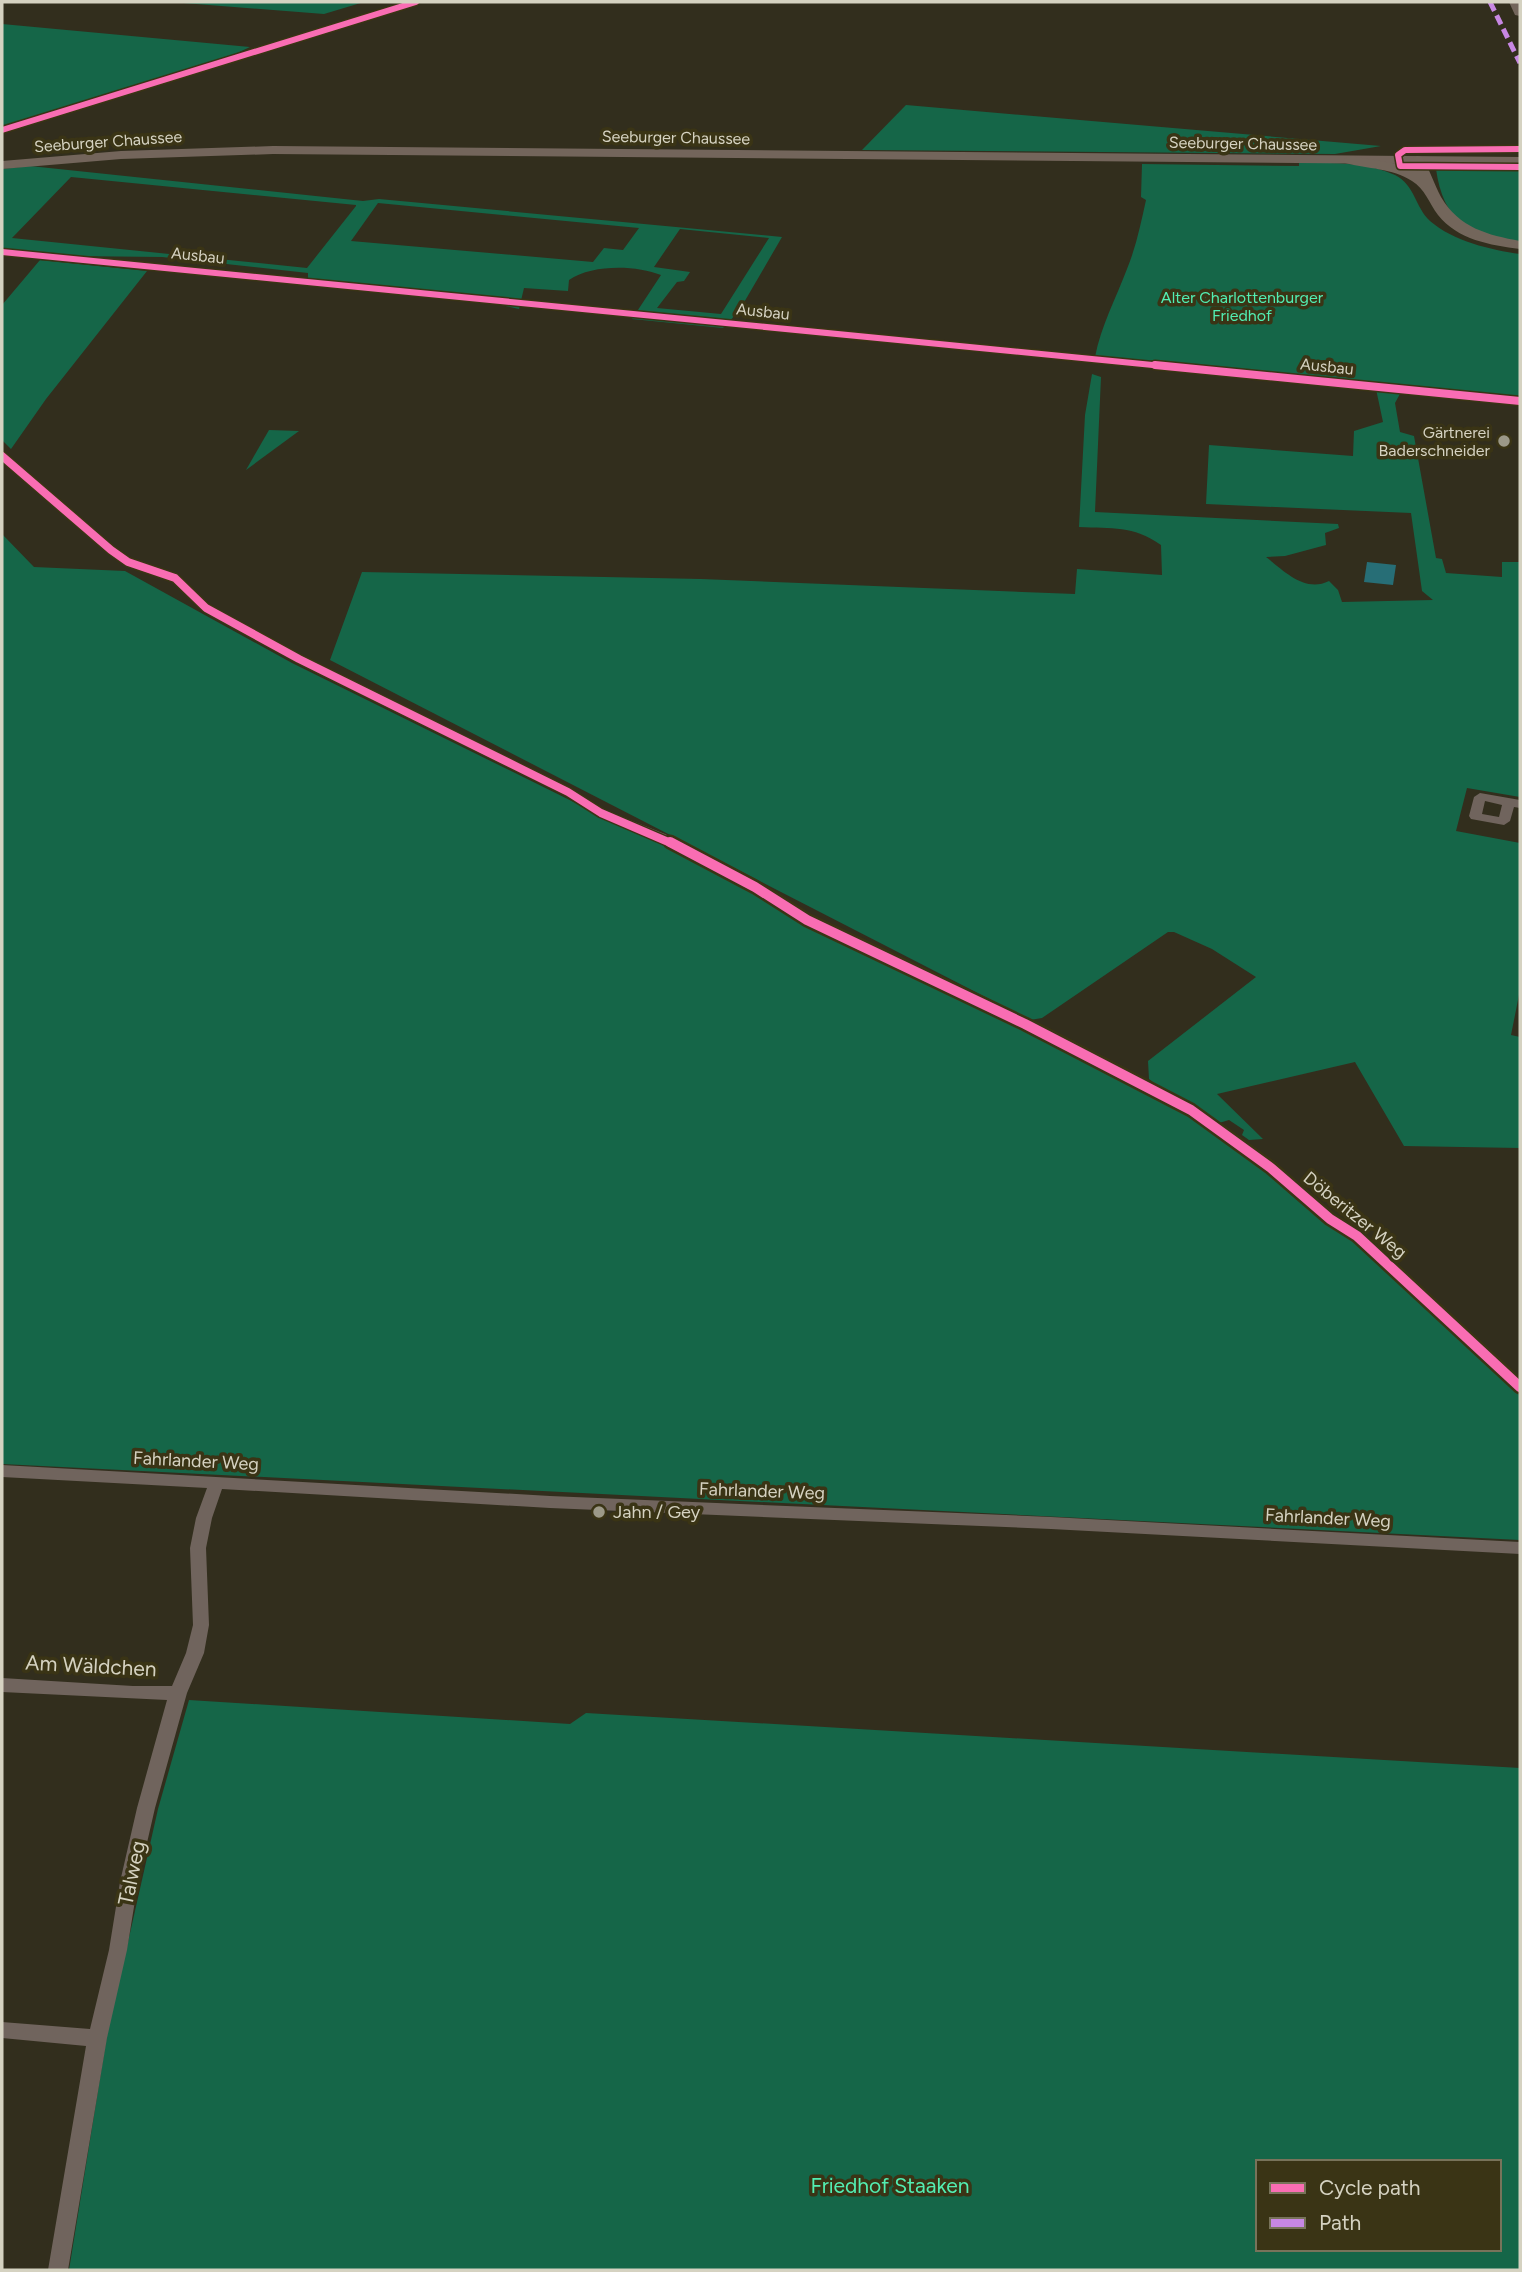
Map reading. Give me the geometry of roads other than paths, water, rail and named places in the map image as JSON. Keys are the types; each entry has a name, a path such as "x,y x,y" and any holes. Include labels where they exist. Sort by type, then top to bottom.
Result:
{"highway":[{"path":"1515,2 1520,12"},
{"path":"1350,160 1395,168 1417,177 1428,186"},
{"path":"1417,160 1442,213 1458,227 1488,239 1520,245"}],"main road":[{"name":"Seeburger Chaussee","path":"2,165 134,154 273,150 1520,161"}],"street":[{"name":"Ausbau","path":"2,252 1520,401"},
{"name":"Döberitzer Weg","path":"2,456 111,550 128,562 175,578 206,608 299,659 568,792 601,813 660,836 755,887 807,919 1025,1024 1191,1110 1271,1168 1331,1219 1368,1244 1442,1317 1520,1387"},
{"name":"Fahrlander Weg","path":"2,1471 550,1502 1024,1522 1520,1548"},
{"name":"Talweg","path":"58,2270 97,2038 144,1820 178,1693 195,1653 201,1625 198,1548 204,1518 217,1482"},
{"name":"Am Wäldchen","path":"2,1685 178,1693"},
{"path":"2,2030 97,2038"}],"water":[{"path":"1367,562 1396,565 1393,585 1364,582"}],"place":[{"name":"Gärtnerei Baderschneider","path":"1504,441"},
{"name":"Jahn / Gey","path":"599,1512"}],"park label":[{"name":"Alter Charlottenburger Friedhof","path":"1242,306"},
{"name":"Friedhof Staaken","path":"890,2186"}]}
